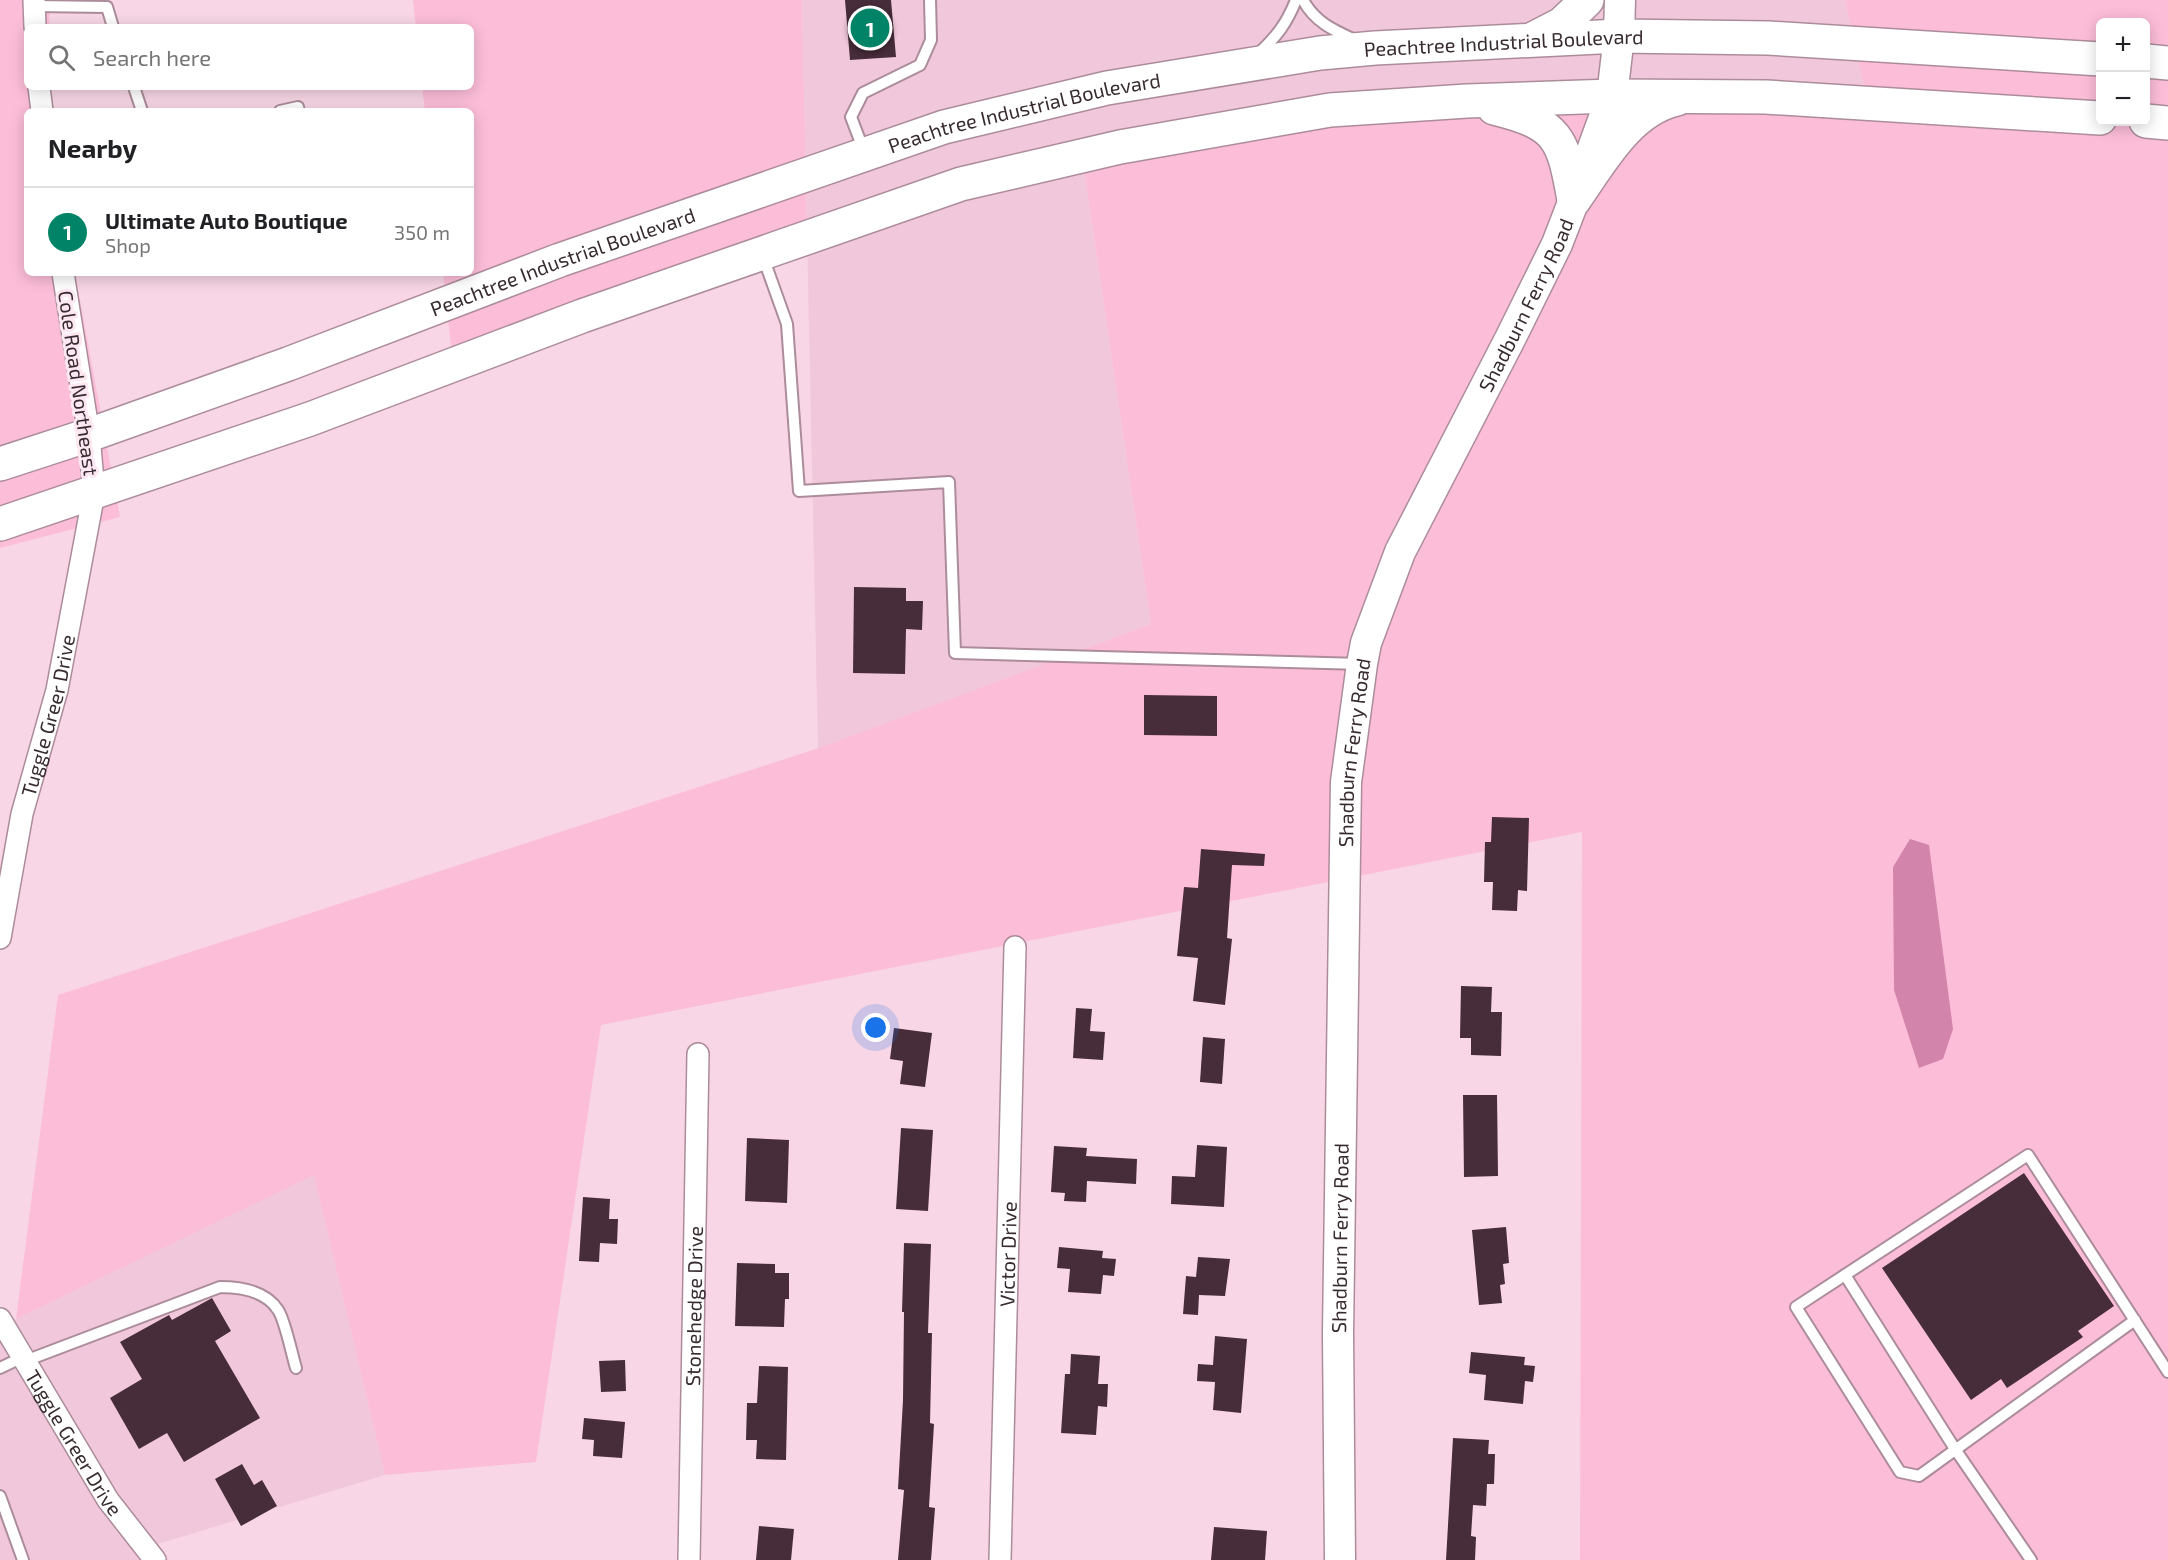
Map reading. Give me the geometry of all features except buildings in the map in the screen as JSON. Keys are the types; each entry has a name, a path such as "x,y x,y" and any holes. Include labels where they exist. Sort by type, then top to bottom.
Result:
{"main road":[{"path":"1531,40 1562,24 1587,0"},
{"name":"Peachtree Industrial Boulevard","path":"0,464 288,364 560,261 944,127 1086,93 1320,53 1375,48 1619,36 1768,38 2096,59"},
{"path":"2150,62 2168,63"},
{"path":"0,524 310,419 571,320 961,184 1120,147 1330,110 1467,101 1612,96 1766,97 2096,118"},
{"path":"1574,200 1622,134 1648,111 1671,100 1688,96"},
{"path":"1467,101 1522,115 1540,123 1558,139 1569,170 1574,200"},
{"path":"2150,121 2168,123"}],"street":[{"name":"Shadburn Ferry Road","path":"1340,1560 1338,1333 1345,805 1362,663 1366,643 1400,552 1557,244 1612,96 1619,36 1620,0"},
{"path":"34,3 35,24"},
{"path":"39,90 42,108"},
{"name":"Cole Road Northeast","path":"63,276 89,435 93,493"},
{"name":"Tuggle Greer Drive","path":"0,938 22,814 57,690 93,493"},
{"name":"Victor Drive","path":"1000,1560 1015,947"},
{"name":"Stonehedge Drive","path":"688,1560 698,1054"},
{"name":"Tuggle Greer Drive","path":"0,1319 108,1500 155,1560"}],"lane":[{"path":"865,154 851,117 863,93 920,65 931,40 930,0"},
{"path":"1248,64 1273,40 1288,20 1296,0"},
{"path":"1303,0 1309,12 1327,27 1375,48"},
{"path":"34,3 107,7 112,24"},
{"path":"135,90 141,108"},
{"path":"762,254 787,324 799,491 949,482 955,653 1362,663"},
{"path":"2135,1320 1919,1476 1900,1472 1796,1307 2028,1155 2135,1320 2168,1372"},
{"path":"1845,1275 1955,1449 2031,1560"},
{"path":"0,1368 220,1287 240,1287 264,1296 279,1310 296,1368"},
{"path":"0,1496 23,1560"}],"shaded area":[{"path":"0,0 50,0 49,24 24,24 24,90 50,90 52,108 24,108 24,276 76,276 120,517 0,548"},
{"path":"413,0 802,0 807,236 453,365 443,276 474,276 474,108 425,108 422,90 474,90 474,24 416,24"},
{"path":"802,0 1845,0 1868,106 1084,169 1151,624 818,749"},
{"path":"1845,0 2168,0 2168,1560 1580,1560 1582,832 601,1025 536,1462 385,1475 314,1175 16,1319 58,995 819,748 1151,624 1084,169 1367,103 1868,106"},
{"path":"1910,839 1929,845 1953,1029 1943,1059 1919,1068 1894,990 1893,867"},
{"path":"314,1174 385,1475 158,1544 169,1560 0,1560 0,1323 16,1319"}],"place":[{"name":"Ultimate Auto Boutique","path":"870,28"}]}
